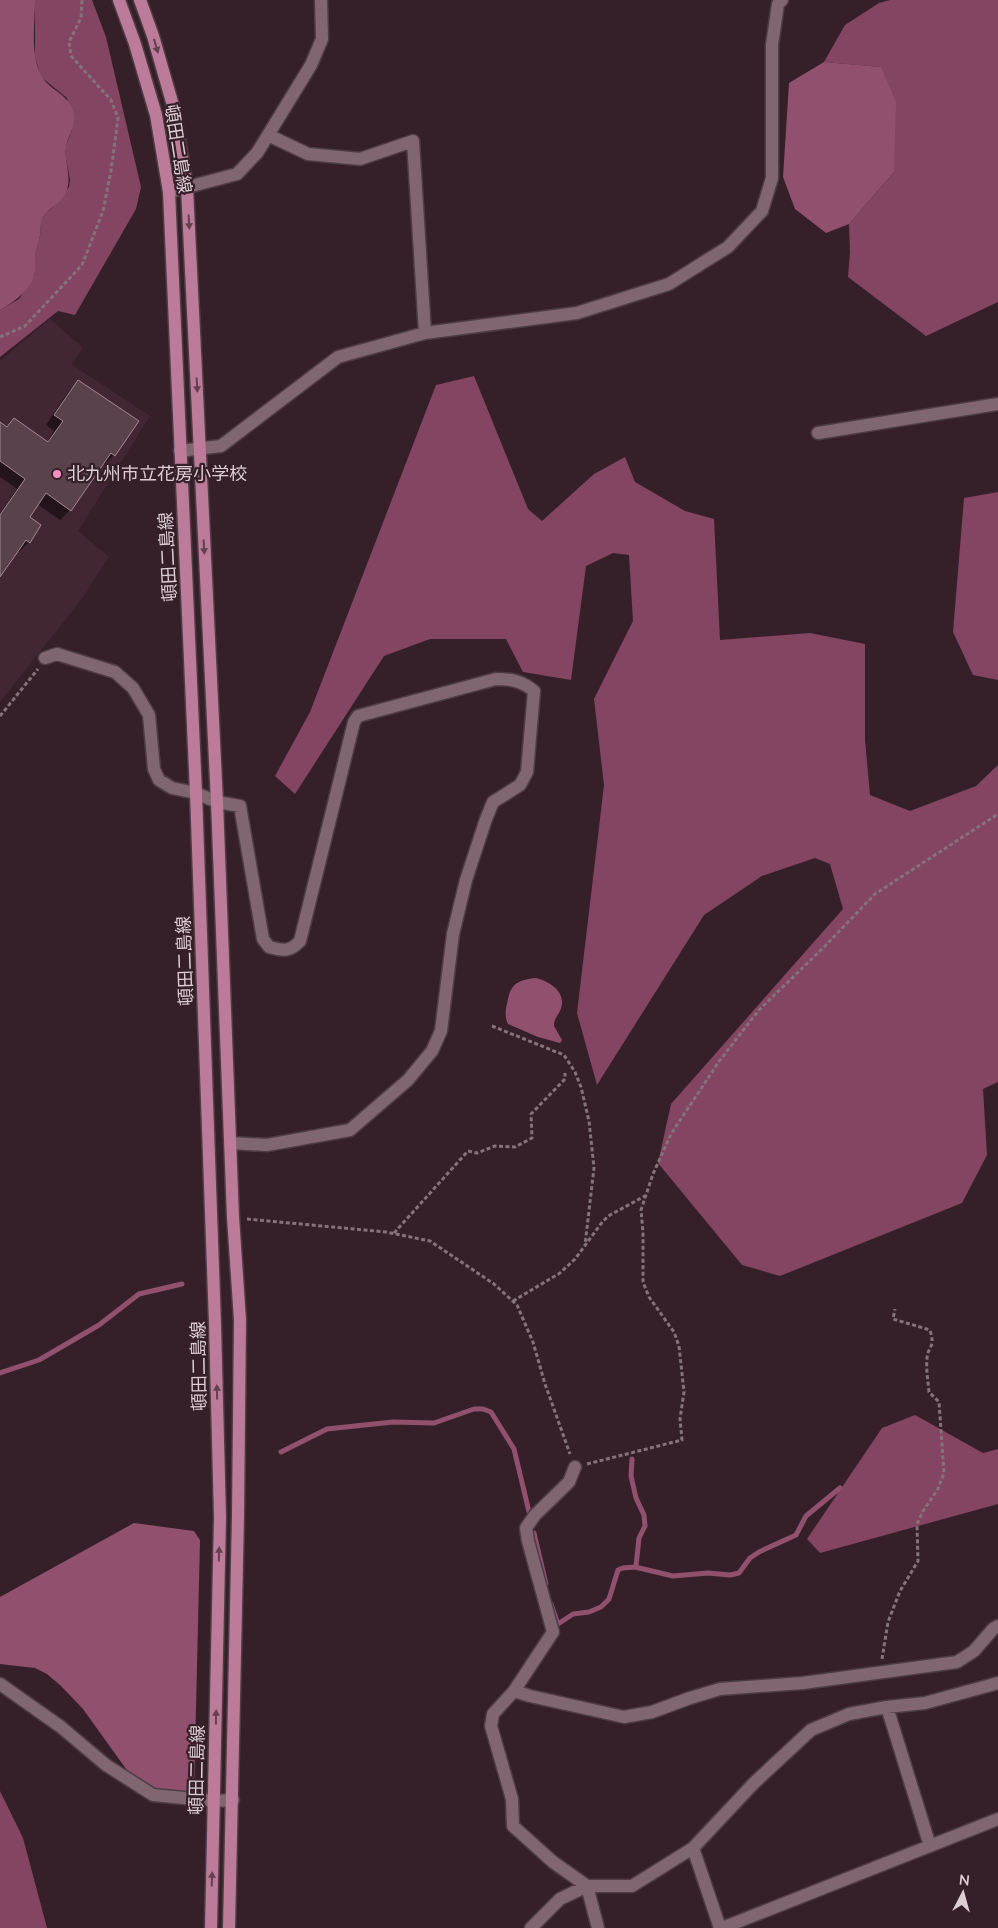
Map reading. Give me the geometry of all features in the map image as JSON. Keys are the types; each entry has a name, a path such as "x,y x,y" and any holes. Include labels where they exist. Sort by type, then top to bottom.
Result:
{"main road":[{"name":"頓田二島線","path":"119,0 135,44 156,116 169,192 196,793 215,1304 220,1517 211,1928"},
{"name":"頓田二島線","path":"140,0 153,36 174,109 187,188 217,802 233,1217 240,1320 229,1928"}],"street":[{"path":"169,192 238,174 257,153 311,65 322,39 321,0"},
{"path":"180,451 221,446 338,357 425,332 577,313 669,284 728,247 762,211 772,178 772,45 778,4 782,0"},
{"path":"268,135 308,154 360,158 412,141 425,332"},
{"path":"818,434 998,404"},
{"path":"45,658 57,654 115,672 133,688 149,715 154,769 159,780 172,788 196,793 217,802 240,806 263,939 269,947 288,951 294,948 300,941 331,810 354,722 358,716 496,679 510,679 524,683 534,691 527,772 520,785 493,802 480,836 466,880 453,934 441,1031 432,1052 408,1080 350,1130 267,1145 230,1143"},
{"path":"575,1467 569,1482 535,1514 526,1528 553,1632 514,1691 493,1714 491,1726 512,1799 513,1826 553,1862 587,1886 598,1928"},
{"path":"514,1691 624,1717 652,1712 720,1689 803,1683 957,1662 974,1651 993,1629 998,1626"},
{"path":"531,1928 560,1899 587,1886 632,1886 693,1848 754,1783 811,1730 850,1714 887,1707 925,1703 998,1683"},
{"path":"0,1684 61,1727 106,1765 153,1795 214,1801 232,1800"},
{"path":"887,1707 930,1846"},
{"path":"693,1848 721,1928 998,1819"}],"path":[{"path":"0,337 25,326 82,264 103,211 111,171 118,118 111,100 71,56 69,42 81,18 82,0"},
{"path":"0,716 30,680 45,658"},
{"path":"233,1217 394,1234 430,1241 494,1284 517,1305 533,1342 545,1384 575,1467 682,1440 680,1419 684,1392 679,1346 674,1332 649,1297 643,1282 641,1210 671,1134 720,1060 759,1010 875,894 998,814"},
{"path":"492,1026 564,1055 575,1072 581,1087 589,1121 594,1168 585,1245"},
{"path":"394,1234 468,1151 477,1153 495,1146 515,1146 532,1138 531,1114 565,1079 565,1073"},
{"path":"513,1301 560,1274 575,1259 592,1235 610,1215 646,1196"},
{"path":"880,1672 888,1622 900,1591 918,1561 918,1524 923,1511 938,1489 944,1473 939,1402 929,1392 927,1359 928,1353 933,1347 933,1340 930,1330 893,1319 895,1309"}],"shaded area":[{"path":"0,0 35,0 35,57 41,75 68,102 72,108 74,119 66,148 67,190 64,196 46,213 42,220 33,278 21,295 11,304 0,310"},
{"path":"35,0 92,0 106,37 141,187 136,209 75,315 58,311 0,357 0,310 19,299 35,274 35,256 41,222 45,213 52,208 69,187 70,179 66,159 66,146 72,130 67,98 41,77 35,57"},
{"path":"890,0 998,0 998,302 926,336 848,277 850,252 849,224 894,172 880,67 824,62 845,25 879,3"},
{"path":"824,62 881,67 896,102 894,172 849,224 826,233 795,209 783,177 789,83"},
{"name":"北九州市立花房小学校","path":"50,319 83,348 71,364 150,416 78,531 109,557 81,600 0,702 0,361"},
{"path":"474,376 528,509 542,521 594,474 625,457 635,482 685,511 714,519 720,640 810,633 865,644 865,740 870,795 910,811 976,786 998,765 998,1082 983,1089 987,1155 962,1203 780,1276 742,1265 658,1163 671,1104 843,909 830,864 815,858 762,876 704,915 597,1085 577,1013 604,785 594,699 633,621 629,555 613,553 586,566 571,680 523,672 506,639 430,639 384,656 295,794 275,776 310,712 436,385"},
{"path":"998,492 998,680 973,675 953,632 964,498"},
{"path":"536,978 547,982 557,989 562,999 562,1005 554,1026 562,1040 560,1043 538,1037 508,1024 506,1010 512,988 523,980"},
{"path":"915,1415 983,1453 998,1449 998,1504 820,1553 807,1539 882,1428"},
{"path":"134,1523 194,1531 200,1540 194,1792 153,1790 129,1773 83,1709 47,1674 35,1668 0,1664 0,1597"},
{"path":"0,1791 23,1838 47,1928 0,1928"}],"building":[{"path":"78,380 139,421 115,456 111,453 71,511 46,493 30,517 41,525 30,543 26,540 0,577 0,515 25,479 0,461 0,422 7,427 14,418 48,442 63,421 54,415"}],"waterway":[{"path":"0,1373 39,1360 99,1325 139,1294 182,1284"},
{"path":"281,1452 327,1429 393,1422 434,1423 474,1409 483,1409 491,1412 514,1449 530,1516"},
{"path":"632,1459 631,1476 636,1498 644,1515 645,1526 639,1538 636,1566"},
{"path":"551,1604 558,1624 573,1614 589,1612 601,1607 609,1599 618,1570 623,1568 635,1567 673,1576 708,1573 730,1575 739,1573 750,1558 796,1535 806,1516 840,1488"},
{"path":"534,1533 546,1584"}],"place":[{"name":"北九州市立花房小学校","path":"57,474"}]}
